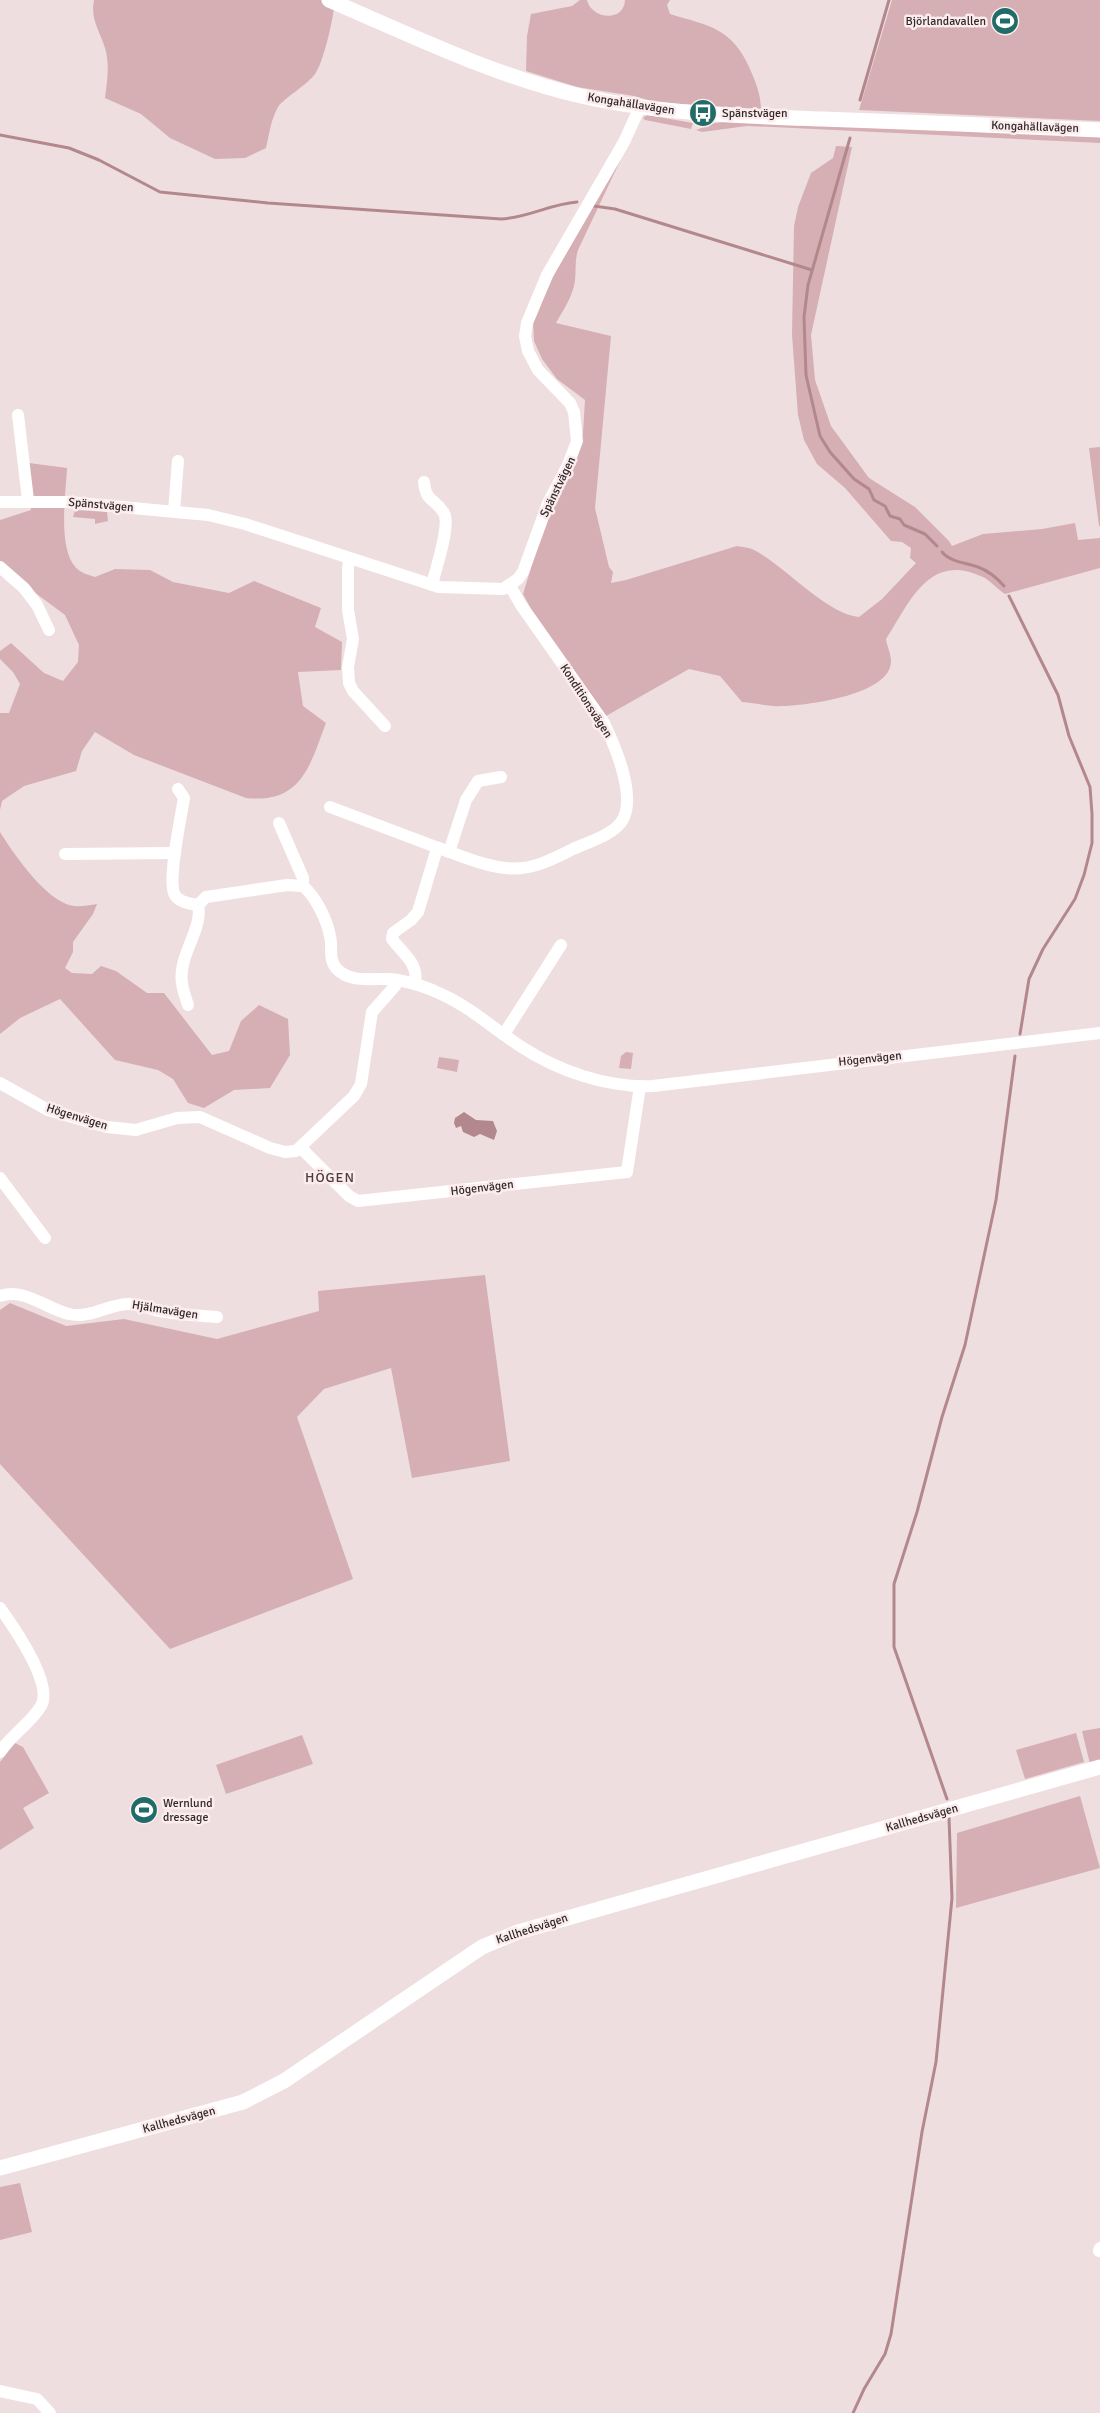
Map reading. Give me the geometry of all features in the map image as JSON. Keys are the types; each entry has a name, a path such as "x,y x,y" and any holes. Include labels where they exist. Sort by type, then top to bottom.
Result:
{"street":[{"name":"Kongahällavägen","path":"328,0 523,79 579,96 640,107 757,116 1100,130"},
{"name":"Spänstvägen","path":"0,502 28,500 208,515 245,524 443,588 503,589 510,586 523,572 548,503 568,465 577,441 574,412 566,399 538,370 528,351 525,336 527,322 548,275 627,135 640,107"},
{"path":"18,415 28,500"},
{"path":"174,511 178,461"},
{"path":"424,482 425,494 444,513 446,524 432,585"},
{"path":"350,558 348,567 348,610 353,639 348,667 349,683 353,691 385,726"},
{"path":"0,567 24,588 37,605 49,630"},
{"name":"Konditionsvägen","path":"330,807 449,852 505,868 522,869 537,866 614,828 622,821 628,798 611,737 604,723 521,605 510,586"},
{"path":"449,852 470,791 478,781 501,777"},
{"path":"178,789 184,798 175,853 174,894 180,900 198,904"},
{"name":"Högenvägen","path":"279,823 303,878 303,886 314,899 327,924 331,937 331,957 336,968 346,976 359,979 397,980 416,984 442,994 464,1006 541,1059 573,1072 606,1081 640,1086 1100,1033"},
{"path":"65,854 175,853"},
{"path":"416,984 416,971 412,962 392,937 393,933 411,920 418,912 435,855"},
{"path":"198,904 206,897 287,885 303,886"},
{"path":"188,1005 181,982 182,968 199,915 198,904"},
{"path":"504,1034 561,945"},
{"path":"301,1148 354,1096 361,1084 372,1012 395,986 397,980"},
{"name":"Högenvägen","path":"0,1083 48,1110 108,1127 136,1130 177,1118 200,1117 270,1148 285,1152 301,1148 349,1196 358,1201 627,1172 640,1086"},
{"path":"0,1178 45,1238"},
{"name":"Hjälmavägen","path":"0,1296 17,1294 47,1306 75,1314 90,1314 117,1304 132,1304 173,1313 217,1317"},
{"path":"0,1608 29,1655 39,1676 44,1700 0,1752"},
{"name":"Kallhedsvägen","path":"0,2168 204,2114 254,2098 284,2081 482,1947 518,1932 1100,1767"},
{"path":"0,2391 37,2399 50,2413"}],"shaded area":[{"path":"94,0 335,0 328,38 318,68 311,78 278,107 272,122 266,148 245,158 215,159 170,138 141,114 105,98 108,73 107,60 105,48 94,19"},
{"path":"580,0 587,0 594,11 607,16 619,12 625,0 670,0 667,5 670,14 708,26 727,37 736,45 743,55 754,79 759,94 761,110 655,102 634,96 577,87 526,71 527,36 531,14 572,6"},
{"path":"892,0 1100,0 1100,121 859,110"},
{"path":"647,115 693,123 691,129 645,120 643,118"},
{"path":"742,120 1100,136 1100,143 747,126 702,132 696,130 715,123"},
{"path":"836,146 852,147 811,335 815,380 831,426 869,478 915,507 952,546 983,534 1042,529 1075,523 1078,540 1100,538 1100,568 1005,594 983,577 964,571 948,571 935,575 923,584 913,596 886,639 891,661 887,673 878,682 846,696 784,706 742,702 720,676 689,669 606,716 531,609 523,594 548,512 578,451 583,433 585,400 557,379 542,359 534,341 533,321 564,253 621,159 578,250 573,291 556,323 611,336 595,508 609,567 613,572 611,583 737,546 756,551 834,608 859,617 882,599 916,563 910,558 911,548 902,542 891,541 845,488 817,464 804,440 798,415 792,335 794,226 798,207 811,173 833,158"},
{"path":"1100,447 1100,526 1099,526 1089,448"},
{"path":"29,463 67,468 64,507 65,538 73,563 83,573 95,577 115,569 150,570 173,582 229,593 254,581 321,608 315,627 342,642 341,670 298,672 303,706 326,723 308,767 292,788 280,795 265,798 246,798 134,755 95,732 82,751 76,771 24,786 2,801 0,810 0,713 9,713 20,684 13,672 0,659 0,651 11,643 44,673 63,681 78,662 79,645 65,615 34,592 0,561 0,520 31,510"},
{"path":"75,510 107,512 108,521 95,524 95,519 73,517"},
{"path":"0,832 32,876 53,896 64,903 74,906 97,904 93,914 73,942 73,952 65,968 72,973 92,974 101,966 116,971 147,993 164,993 212,1055 229,1051 241,1021 259,1005 288,1019 290,1055 270,1088 234,1090 204,1108 188,1103 173,1079 158,1070 115,1060 60,999 20,1018 0,1034"},
{"path":"626,1052 633,1053 631,1069 619,1068 621,1056"},
{"path":"439,1057 459,1060 457,1072 437,1068"},
{"path":"464,1112 476,1120 493,1121 497,1131 494,1140 480,1134 474,1137 463,1132 461,1126 456,1128 455,1118"},
{"path":"485,1275 510,1461 412,1478 391,1368 324,1389 297,1417 353,1579 170,1649 0,1464 0,1310 10,1303 66,1326 124,1319 217,1339 319,1311 318,1291"},
{"path":"1100,1728 1100,1760 1090,1764 1082,1731"},
{"path":"1076,1733 1084,1762 1025,1779 1016,1750"},
{"path":"302,1735 313,1764 226,1794 216,1765"},
{"path":"15,1743 23,1747 49,1793 23,1808 34,1828 0,1850 0,1762"},
{"path":"1080,1796 1100,1868 956,1908 957,1833"},
{"path":"20,2183 32,2232 0,2240 0,2187"}],"waterway":[{"path":"860,100 889,0"},
{"path":"0,135 69,148 99,160 160,192 268,203 501,219 577,202"},
{"path":"850,138 808,285 804,317 806,375 820,436 830,452 854,479 869,489 874,500 885,506 890,516 900,519 904,525 925,534 937,546"},
{"path":"594,206 615,209 812,270"},
{"path":"942,552 954,560 986,571 1004,586"},
{"path":"1009,596 1058,695 1069,736 1090,787 1092,814 1092,843 1084,875 1075,899 1043,949 1029,979 1020,1034"},
{"path":"947,1799 894,1647 894,1584 917,1512 942,1417 965,1345 996,1200 1015,1056"},
{"path":"853,2413 864,2389 885,2354 891,2334 922,2132 936,2062 952,1898 949,1818"}],"place":[{"name":"Björlandavallen","path":"1005,21"},
{"name":"Spänstvägen","path":"703,113"},
{"name":"Wernlund dressage","path":"144,1810"}],"district":[{"name":"HÖGEN","path":"330,1177"}]}
